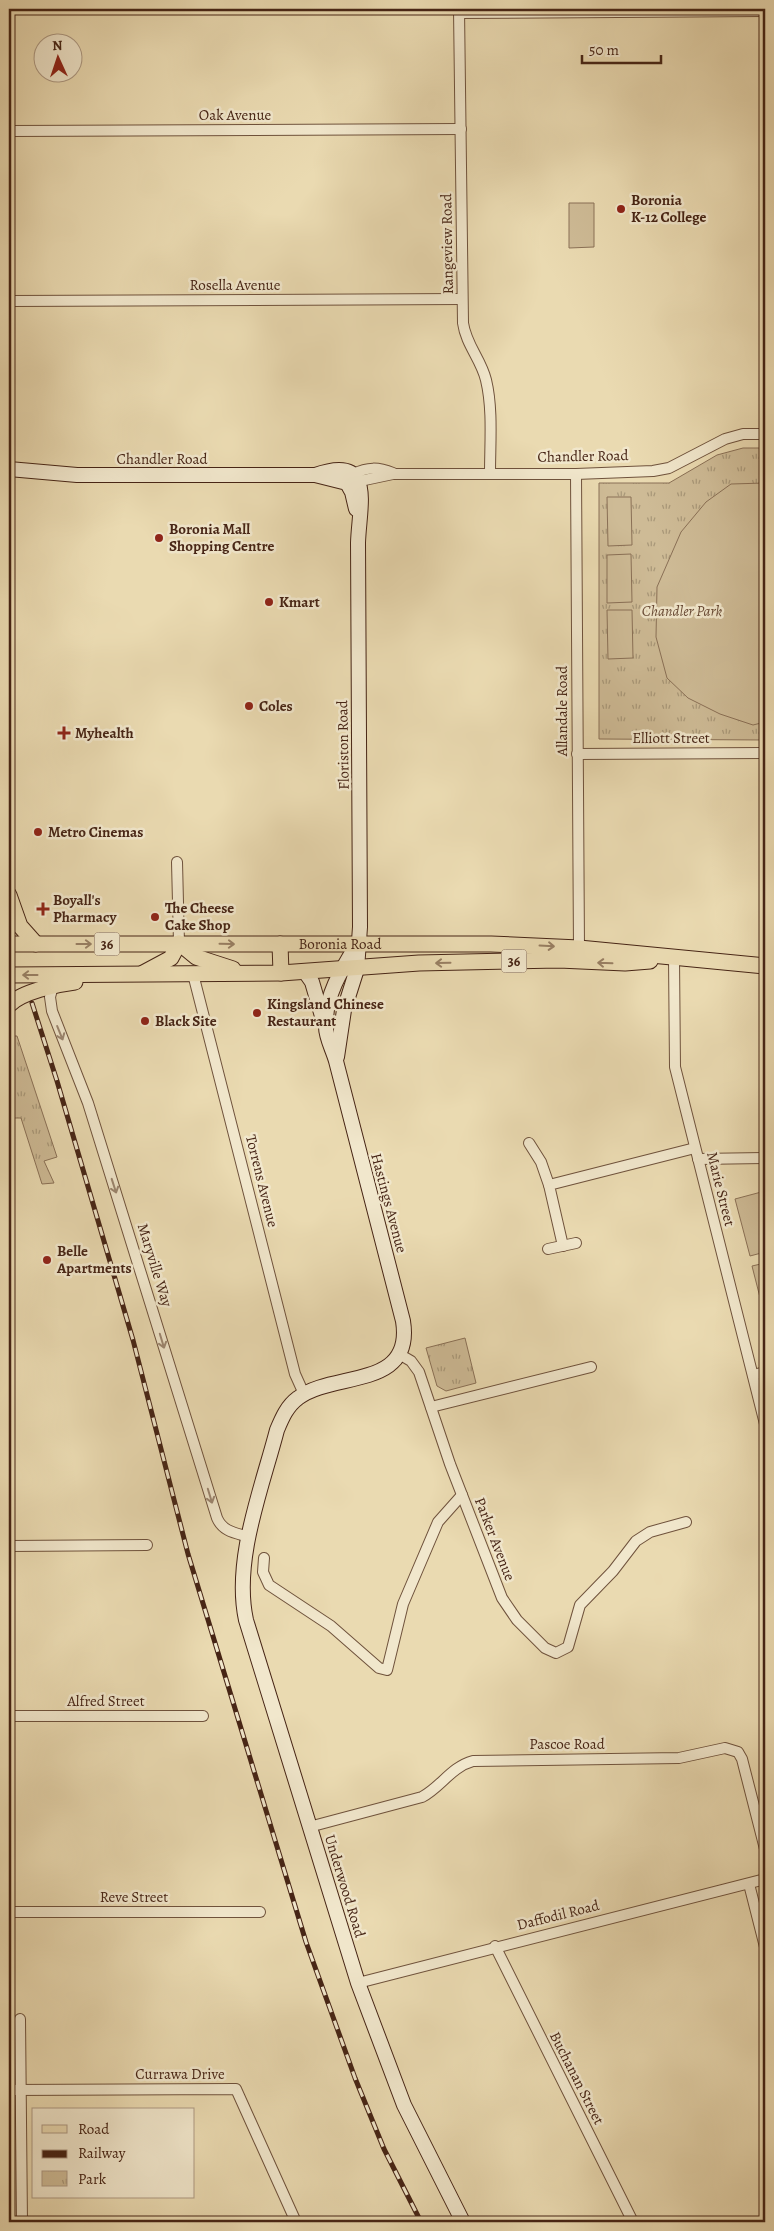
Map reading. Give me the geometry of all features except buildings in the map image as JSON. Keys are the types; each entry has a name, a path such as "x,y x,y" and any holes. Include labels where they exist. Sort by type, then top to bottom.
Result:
{"main road":[{"name":"Chandler Road","path":"9,469 77,475 315,475 353,479"},
{"name":"Floriston Road","path":"353,479 352,492 358,514 360,851 358,943"},
{"path":"9,895 20,926 36,944"},
{"path":"141,974 171,958 179,943 196,957 246,974"},
{"name":"Hastings Avenue","path":"336,1061 344,1010 357,969 358,943"},
{"path":"340,970 358,943"},
{"name":"Boronia Road","path":"9,944 491,944 579,948 672,958 762,964"},
{"path":"280,944 281,973"},
{"name":"Boronia Road","path":"9,975 246,974 357,969 418,963 560,960 625,963 672,958"},
{"name":"Hastings Avenue","path":"340,970 328,1008 326,1029 336,1061 403,1321 405,1336 399,1354"},
{"path":"305,972 312,982 326,1029"},
{"name":"Boronia Road","path":"9,1005 21,997 53,986 114,975"},
{"path":"248,1542 281,1420 292,1403 304,1394 372,1375 388,1365 399,1354"},
{"name":"Underwood Road","path":"248,1542 241,1581 243,1608 358,1983 404,2105 463,2222"}],"street":[{"path":"459,11 765,11"},
{"name":"Rangeview Road","path":"459,11 462,298 465,336 487,382 490,473"},
{"name":"Oak Avenue","path":"9,131 461,129"},
{"name":"Rosella Avenue","path":"9,301 462,298"},
{"name":"Chandler Road","path":"353,479 371,468 380,468 393,474 576,474 653,471 669,468 725,439 743,434 765,434"},
{"name":"Allandale Road","path":"576,474 579,948"},
{"name":"Elliott Street","path":"578,754 765,753"},
{"path":"178,862 179,943"},
{"name":"Marie Street","path":"672,958 675,1066 765,1424"},
{"name":"Torrens Avenue","path":"192,974 295,1374 304,1394"},
{"name":"Maryville Way","path":"53,986 50,998 52,1011 88,1103 216,1518 228,1531 248,1542"},
{"path":"529,1143 540,1162 549,1185 563,1246"},
{"path":"549,1185 695,1148"},
{"path":"698,1159 765,1158"},
{"path":"548,1249 576,1243"},
{"path":"399,1354 411,1361 419,1372 462,1495"},
{"path":"431,1407 591,1367"},
{"path":"753,1375 765,1372"},
{"name":"Parker Avenue","path":"264,1558 263,1572 269,1585 331,1626 379,1668 387,1670 403,1604 434,1530 443,1514 462,1495 506,1606 540,1644 556,1653 568,1647 580,1605 607,1578 639,1538 650,1532 686,1522"},
{"path":"9,1546 147,1545"},
{"name":"Alfred Street","path":"9,1716 203,1716"},
{"name":"Pascoe Road","path":"309,1827 422,1797 434,1790 453,1770 473,1761 679,1758 725,1748 738,1752 742,1759 765,1849"},
{"name":"Daffodil Road","path":"358,1983 495,1946 765,1879"},
{"path":"749,1884 765,1947"},
{"name":"Reve Street","path":"9,1912 260,1912"},
{"name":"Buchanan Street","path":"495,1946 633,2222"},
{"path":"20,2019 22,2222"},
{"name":"Currawa Drive","path":"9,2090 236,2089 296,2222"}],"green space":[{"path":"569,203 594,203 594,247 569,248"},
{"name":"Chandler Park","path":"743,448 765,448 765,740 599,739 599,483 669,483 717,455"},
{"path":"765,483 765,722 753,725 720,714 688,698 667,678 656,637 657,587 681,532 706,502 731,484"},
{"path":"607,497 631,497 632,545 608,546"},
{"path":"631,554 632,602 607,603 607,555"},
{"path":"607,610 632,610 633,658 608,659"},
{"path":"9,1036 17,1036 57,1157 44,1161 54,1183 42,1184 21,1118 9,1118"},
{"path":"765,1191 765,1252 750,1256 735,1199"},
{"path":"765,1263 765,1317 752,1266"},
{"path":"465,1338 476,1383 446,1391 437,1386 426,1348"}],"railway":[{"path":"32,1003 57,1081 133,1340 188,1554 306,1942 355,2078 384,2149 421,2222"}],"place":[{"name":"Boronia K-12 College","path":"621,209"},
{"name":"Boronia Mall Shopping Centre","path":"159,538"},
{"name":"Kmart","path":"269,602"},
{"name":"Coles","path":"249,706"},
{"name":"Myhealth","path":"64,733"},
{"name":"Metro Cinemas","path":"38,832"},
{"name":"Boyall's Pharmacy","path":"43,909"},
{"name":"The Cheese Cake Shop","path":"155,917"},
{"name":"Kingsland Chinese Restaurant","path":"257,1013"},
{"name":"Black Site","path":"145,1021"},
{"name":"Belle Apartments","path":"47,1260"}]}
